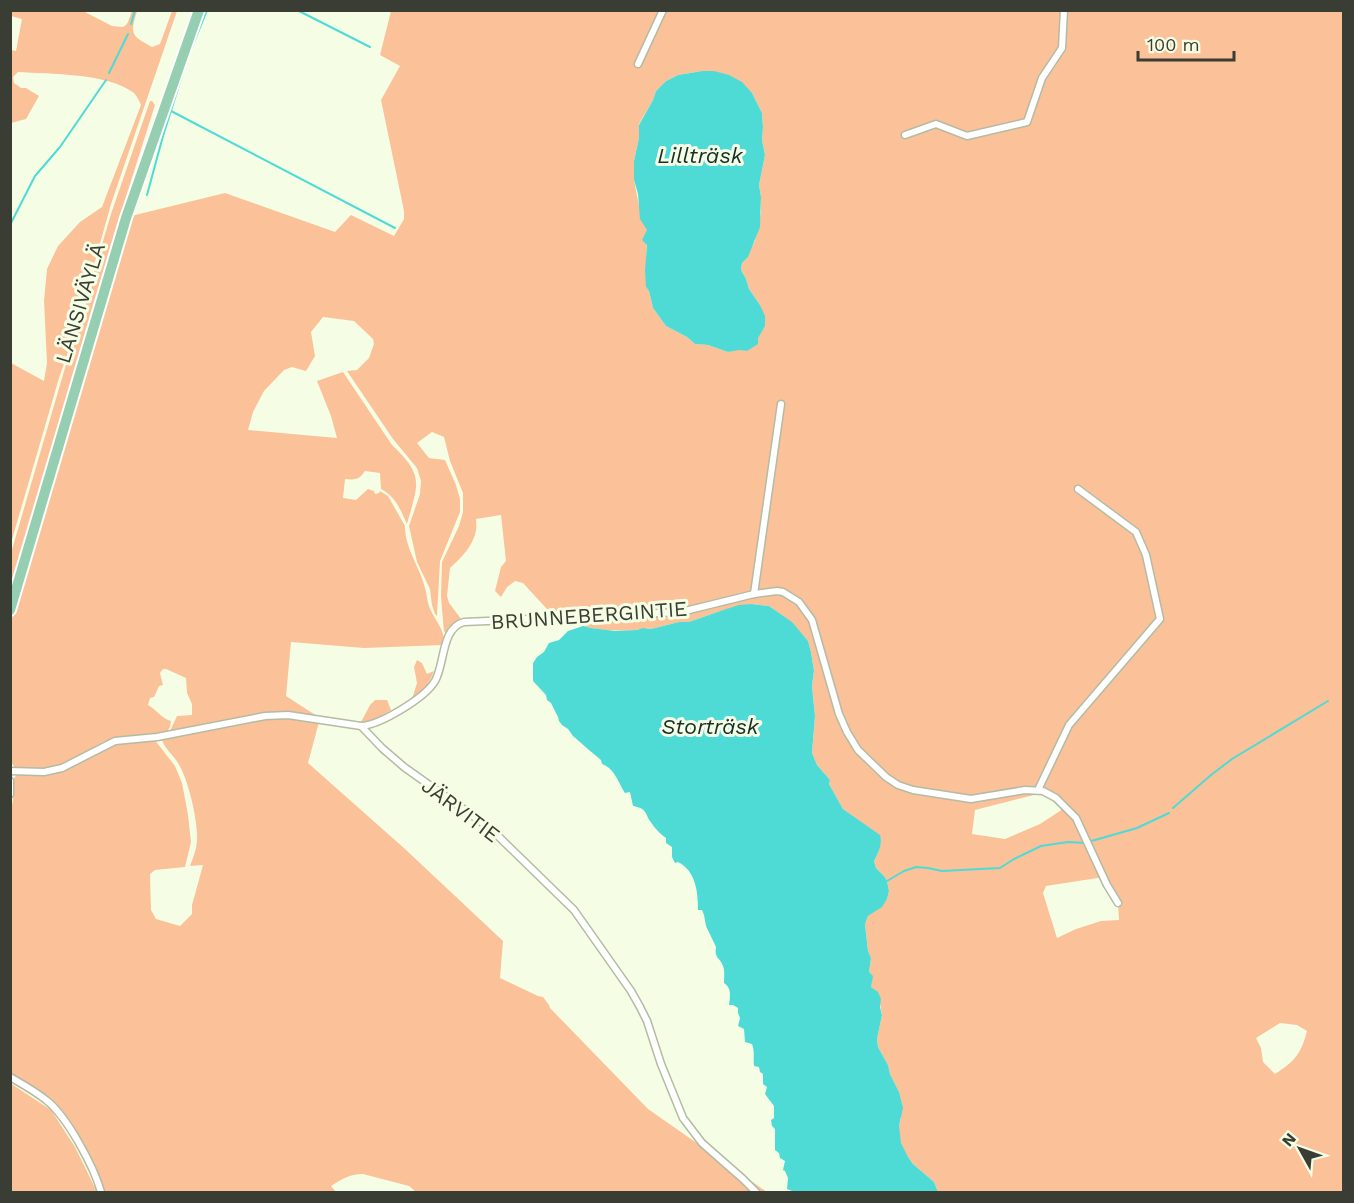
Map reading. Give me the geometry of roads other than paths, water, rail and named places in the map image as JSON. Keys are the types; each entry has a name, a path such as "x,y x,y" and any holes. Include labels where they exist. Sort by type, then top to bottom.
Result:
{"main road":[{"name":"LÄNSIVÄYLÄ","path":"10,610 126,218 199,10"}],"street":[{"path":"638,64 663,10"},
{"path":"905,135 936,124 967,136 1027,122 1042,78 1062,48 1064,10"},
{"path":"754,594 780,404"},
{"path":"1078,489 1136,532 1146,555 1160,619 1069,724 1038,790 1056,798 1076,818 1107,885 1118,903"},
{"name":"BRUNNEBERGINTIE","path":"361,726 382,719 412,703 429,690 440,670 447,639 455,626 460,623 681,612 754,594 783,592 795,598 812,620 833,696 843,723 858,750 894,783 913,790 971,798 1038,790"},
{"path":"10,771 53,770 62,768 115,741 157,737 265,716 288,715 361,726"},
{"name":"JÄRVITIE","path":"361,726 404,767 499,837 574,910 640,1007 683,1118 702,1143 756,1192"},
{"path":"10,781 10,794"},
{"path":"10,1077 46,1100 62,1116 96,1176 101,1192"}],"water":[{"name":"Lillträsk","path":"702,71 729,75 742,82 752,93 762,113 762,140 765,155 759,185 760,227 748,257 742,263 741,270 765,316 765,326 758,338 758,344 747,351 728,352 708,345 695,344 666,326 653,308 646,287 647,245 642,240 647,230 640,219 638,194 634,180 639,125 656,91 666,81 678,75"},
{"name":"Storträsk","path":"739,605 769,606 792,622 808,641 814,671 812,686 815,716 812,753 817,765 830,780 829,784 843,809 881,838 874,861 876,868 887,881 889,891 882,907 868,916 865,924 871,958 869,972 873,976 871,987 878,992 881,999 882,1015 877,1039 878,1047 888,1065 903,1108 899,1126 901,1143 913,1164 934,1182 938,1192 792,1192 787,1189 788,1178 783,1170 785,1161 775,1150 775,1129 771,1120 774,1118 774,1106 765,1094 767,1087 763,1084 763,1074 759,1067 754,1066 752,1044 745,1042 744,1029 738,1026 740,1018 738,1008 729,1005 730,993 724,983 724,968 717,956 716,947 706,926 702,910 698,910 692,876 684,866 678,862 675,863 672,857 672,847 653,826 644,810 633,806 630,792 625,793 610,769 562,725 546,695 533,681 533,663 537,657 544,652 549,643 559,640 568,631 583,626 615,631 651,629 679,622 689,622"}],"waterway":[{"path":"131,24 135,10"},
{"path":"192,47 207,10"},
{"path":"297,10 370,47"},
{"path":"109,73 128,34"},
{"path":"147,195 186,63"},
{"path":"10,225 35,176 60,147 106,80"},
{"path":"171,111 395,228"},
{"path":"1173,808 1232,759 1328,701"},
{"path":"1088,842 1137,828 1169,813"},
{"path":"887,881 916,867 942,871 1000,868 1041,846 1068,842 1085,843"}]}
